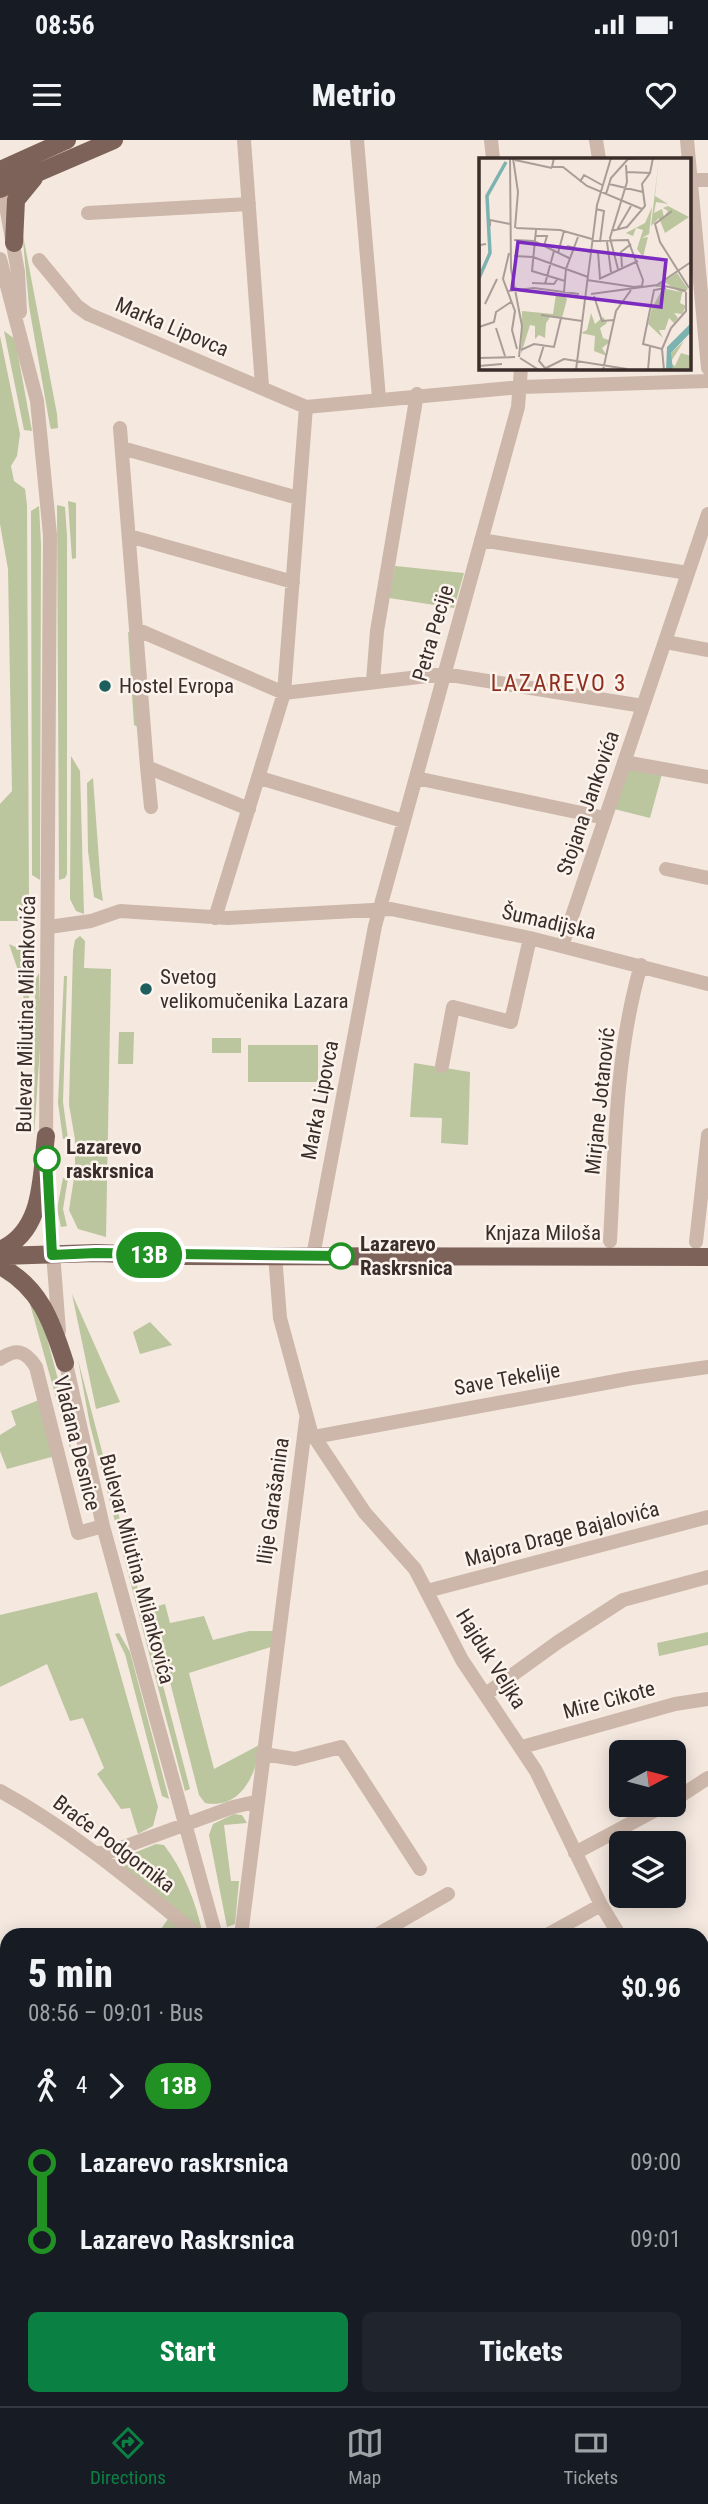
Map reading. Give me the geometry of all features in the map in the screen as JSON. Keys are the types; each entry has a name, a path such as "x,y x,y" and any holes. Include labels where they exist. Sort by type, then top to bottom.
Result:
{"main road":[{"path":"32,140 42,140"},
{"path":"1,180 67,140"},
{"path":"1,180 46,170 114,140"},
{"path":"14,243 16,200 32,180 46,170"},
{"path":"0,1250 25,1231 36,1208 46,1136"},
{"name":"Knjaza Miloša","path":"0,1256 708,1257"},
{"path":"0,1266 26,1284 40,1300 53,1325 65,1363"}],"street":[{"path":"244,140 262,386"},
{"path":"357,140 379,398"},
{"path":"491,140 493,158"},
{"path":"596,140 600,158"},
{"path":"687,140 689,158"},
{"path":"690,164 694,261 708,368"},
{"name":"Bulevar Milutina Milankovića","path":"1,180 20,287 20,327"},
{"path":"692,180 708,180"},
{"path":"88,213 249,204"},
{"name":"Bulevar Milutina Milankovića","path":"0,259 20,327 41,432 50,535 46,1136 57,1322 103,1527 214,1928"},
{"name":"Marka Lipovca","path":"39,260 77,306 89,314 306,407"},
{"name":"Petra Pecije","path":"380,909 521,387 521,369"},
{"path":"215,918 284,693 306,407 417,394 634,375 708,381"},
{"path":"373,681 377,631 417,394"},
{"path":"120,428 151,807"},
{"path":"122,448 298,498"},
{"name":"Stojana Jankovića","path":"562,946 688,573 703,545 708,514"},
{"path":"129,536 293,582"},
{"path":"481,540 688,573"},
{"path":"136,629 284,693 444,674 643,706"},
{"path":"666,642 708,650"},
{"path":"624,762 708,777"},
{"path":"147,767 249,809"},
{"path":"260,778 403,821"},
{"path":"416,778 605,818"},
{"path":"666,869 708,878"},
{"path":"49,927 71,926 120,911 215,918 380,909"},
{"name":"Marka Lipovca","path":"313,1256 380,909"},
{"name":"Šumadijska","path":"380,909 530,938 708,984"},
{"path":"442,1066 453,1007 511,1021 530,938"},
{"name":"Mirjane Jotanović","path":"610,1241 623,1066 641,965"},
{"path":"696,1242 708,1135"},
{"name":"Ilije Garašanina","path":"242,1928 255,1802 306,1419 280,1318 275,1255"},
{"name":"Vladana Desnice","path":"0,1359 11,1352 19,1351 30,1357 36,1367 78,1533 103,1527"},
{"name":"Save Tekelije","path":"314,1437 632,1378 708,1367"},
{"name":"Hajduk Veljka","path":"306,1419 314,1437 349,1492 405,1555 455,1648 522,1746 615,1928"},
{"name":"Majora Drage Bajalovića","path":"426,1591 708,1517"},
{"path":"486,1694 558,1642 623,1600 708,1577"},
{"name":"Mire Cikote","path":"522,1746 676,1704 708,1699"},
{"path":"263,1754 295,1759 341,1746 420,1869"},
{"path":"686,1792 708,1778"},
{"name":"Braće Podgornika","path":"0,1791 39,1813 96,1853 189,1928"},
{"path":"96,1853 107,1853 255,1802"},
{"path":"575,1853 643,1817"},
{"path":"389,1928 448,1894"},
{"path":"559,1928 601,1905"}],"green space":[{"path":"22,230 58,428 51,429 50,426 29,306"},
{"path":"4,331 15,339 32,431 24,430"},
{"path":"0,336 20,434 17,456 11,466 14,481 25,489 27,505 29,903 18,911 18,921 0,921 0,804 12,791 8,569 0,524"},
{"path":"68,501 76,503 76,558 72,559"},
{"path":"57,505 65,507 67,536 67,874 59,880"},
{"path":"39,506 40,880 32,875 31,511"},
{"path":"395,566 464,573 454,608 389,598"},
{"path":"128,632 132,633 138,727 134,725"},
{"path":"71,756 80,771 84,914 76,911 70,899"},
{"path":"628,768 662,774 650,818 614,809"},
{"path":"93,778 103,901 94,897 88,851 87,783"},
{"path":"80,936 85,941 84,968 111,969 106,1237 78,1229 69,1210 75,1172 75,1139 69,1105 73,951 75,940"},
{"path":"9,944 24,951 29,961 29,1035 25,1045 23,985"},
{"path":"39,973 41,1032 34,1136 35,980"},
{"path":"64,976 67,976 63,1102 68,1139 63,1139 58,1103"},
{"path":"119,1032 134,1032 133,1064 118,1064"},
{"path":"212,1038 241,1038 241,1053 212,1053"},
{"path":"248,1045 318,1045 318,1082 248,1082"},
{"path":"414,1063 470,1072 468,1145 441,1143 442,1118 410,1117"},
{"path":"63,1178 68,1178 63,1209 67,1226 61,1227 57,1209"},
{"path":"72,1294 120,1402 96,1409"},
{"path":"30,1304 40,1312 59,1383 73,1459"},
{"path":"150,1322 172,1345 140,1354 133,1332"},
{"path":"78,1360 124,1535 119,1537 90,1425"},
{"path":"39,1400 55,1456 7,1469 0,1451 0,1435 16,1425 11,1411"},
{"path":"122,1550 128,1551 190,1789 185,1791"},
{"path":"97,1592 158,1807 153,1826 138,1834 130,1808 121,1809 97,1774 104,1768 83,1718 70,1721 47,1664 0,1687 0,1615"},
{"path":"165,1604 170,1623 204,1616 213,1640 249,1631 276,1631 274,1646 189,1673 214,1769 261,1744 251,1777 238,1795 229,1801 205,1803 199,1795 151,1608"},
{"path":"708,1632 708,1645 659,1656 657,1643"},
{"path":"119,1633 130,1652 169,1799 162,1796 125,1654 115,1634"},
{"path":"234,1814 242,1815 247,1823 224,1825 231,1881 239,1881 235,1924 227,1927 209,1835 213,1824"},
{"path":"156,1844 164,1845 183,1876 201,1928 195,1928 123,1866 124,1857"},
{"path":"168,1919 180,1928 162,1928"}],"bus line":[{"name":"13B","path":"47,1159 52,1255 96,1253 341,1256"}],"place":[{"name":"Hostel Evropa","path":"105,686"},
{"name":"Svetog velikomučenika Lazara","path":"146,989"},
{"name":"Lazarevo raskrsnica","path":"47,1159"},
{"name":"Lazarevo Raskrsnica","path":"341,1256"}],"district":[{"name":"LAZAREVO 3","path":"559,683"}]}
